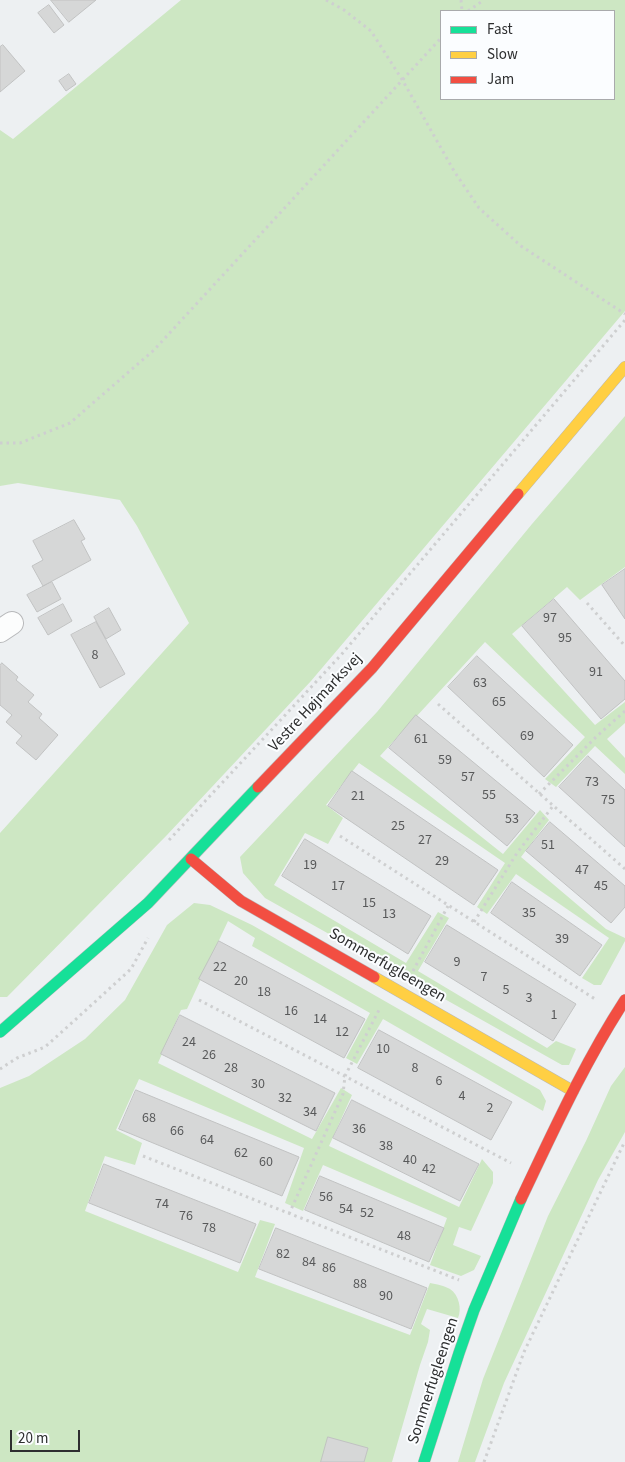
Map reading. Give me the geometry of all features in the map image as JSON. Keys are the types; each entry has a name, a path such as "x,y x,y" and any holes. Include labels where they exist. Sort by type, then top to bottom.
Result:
{"street":[{"name":"Vestre Højmarksvej","path":"0,1032 148,903 372,668 625,367"},
{"name":"Sommerfugleengen","path":"191,859 240,901 574,1091"},
{"name":"Sommerfugleengen","path":"424,1462 458,1355 482,1289 533,1174 574,1091 625,1000"}],"path":[{"path":"326,0 344,10 371,31 403,81 454,171 478,208 521,246 625,314"},
{"path":"469,10 484,0"},
{"path":"0,443 20,443 70,423 154,350 440,39"},
{"path":"166,844 341,655 625,320"},
{"path":"587,603 625,646"},
{"path":"438,704 625,869"},
{"path":"540,794 597,736 625,711"},
{"path":"474,922 517,853 553,806"},
{"path":"340,836 616,1013"},
{"path":"289,1214 343,1094 345,1076 448,906"},
{"path":"199,1000 533,1174"},
{"path":"484,1462 524,1352 625,1141"},
{"path":"143,1156 482,1289"}],"green space":[{"path":"181,0 625,0 625,311 311,681 167,835 7,997 0,997 0,833 189,623 137,526 120,500 18,483 0,486 0,130 13,139"},
{"path":"625,416 625,567 580,600 567,587 512,634 595,725 625,702 625,723 607,739 625,758 625,774 595,746 556,787 545,779 585,737 485,642 380,756 503,854 540,810 549,820 521,857 606,929 625,938 601,985 594,985 582,978 609,938 516,874 487,914 477,907 505,863 359,763 326,805 343,818 328,844 305,833 274,885 406,963 438,912 449,918 418,971 547,1048 556,1041 576,1049 569,1065 562,1065 265,898 243,873 240,857 377,712 532,524"},
{"path":"194,903 210,905 252,925 540,1090 546,1101 543,1111 383,1019 357,1064 346,1058 370,1013 252,946 255,938 228,921 187,1009 181,1010 158,1063 312,1139 341,1088 352,1095 329,1146 459,1207 482,1159 493,1172 493,1183 471,1231 459,1227 453,1245 481,1256 474,1270 461,1276 430,1265 447,1218 323,1165 303,1211 285,1203 304,1148 139,1079 116,1130 142,1143 135,1165 105,1156 85,1211 238,1272 260,1220 275,1224 255,1277 410,1335 430,1283 446,1287 456,1295 460,1311 458,1318 427,1309 421,1324 430,1330 428,1342 392,1462 0,1462 0,1088 29,1076 85,1039 125,1000 167,925"},
{"path":"625,1067 625,1132 598,1180 504,1383 475,1462 458,1462 483,1379 548,1216 611,1086"}],"building":[{"path":"51,0 96,0 69,22"},
{"path":"49,5 64,25 54,33 38,13"},
{"path":"3,45 25,71 0,92 0,47"},
{"path":"69,74 76,84 66,91 59,81"},
{"path":"74,520 85,539 81,541 91,560 43,586 32,566 43,560 33,541"},
{"path":"625,569 625,619 602,585"},
{"path":"52,582 61,599 37,612 27,595"},
{"path":"554,599 625,681 625,699 601,719 522,626"},
{"path":"63,604 72,621 48,635 38,618"},
{"path":"109,608 121,630 106,639 94,617"},
{"path":"96,622 125,674 100,688 71,635"},
{"path":"477,656 573,745 544,777 448,687"},
{"path":"2,663 18,677 16,680 34,695 28,702 42,714 39,718 58,735 36,760 16,743 22,736 6,722 12,715 0,705 0,666"},
{"path":"416,715 535,813 507,846 389,748"},
{"path":"588,756 625,790 625,847 559,787"},
{"path":"352,771 498,870 474,905 328,806"},
{"path":"550,822 625,886 625,907 611,923 526,851"},
{"path":"305,839 431,916 408,954 282,876"},
{"path":"512,882 602,945 580,976 491,913"},
{"path":"447,925 576,1004 553,1041 425,962"},
{"path":"219,941 365,1019 344,1058 199,979"},
{"path":"180,1015 335,1093 316,1131 161,1054"},
{"path":"379,1030 512,1102 491,1140 358,1068"},
{"path":"136,1090 299,1157 282,1196 119,1129"},
{"path":"352,1100 479,1164 460,1201 333,1138"},
{"path":"104,1164 256,1224 240,1263 89,1203"},
{"path":"320,1176 444,1228 429,1262 305,1210"},
{"path":"276,1228 427,1288 411,1329 259,1269"},
{"path":"328,1437 368,1448 364,1462 321,1462"}],"traffic: fast":[{"path":"0,1032 148,903 258,787"},
{"path":"424,1462 474,1310 521,1199"}],"traffic: slow":[{"path":"518,494 625,367"},
{"path":"374,977 573,1091"}],"traffic: jam":[{"path":"258,787 372,668 518,494"},
{"path":"191,859 241,901 374,977"},
{"path":"521,1199 557,1123 596,1048 625,1000"}]}
